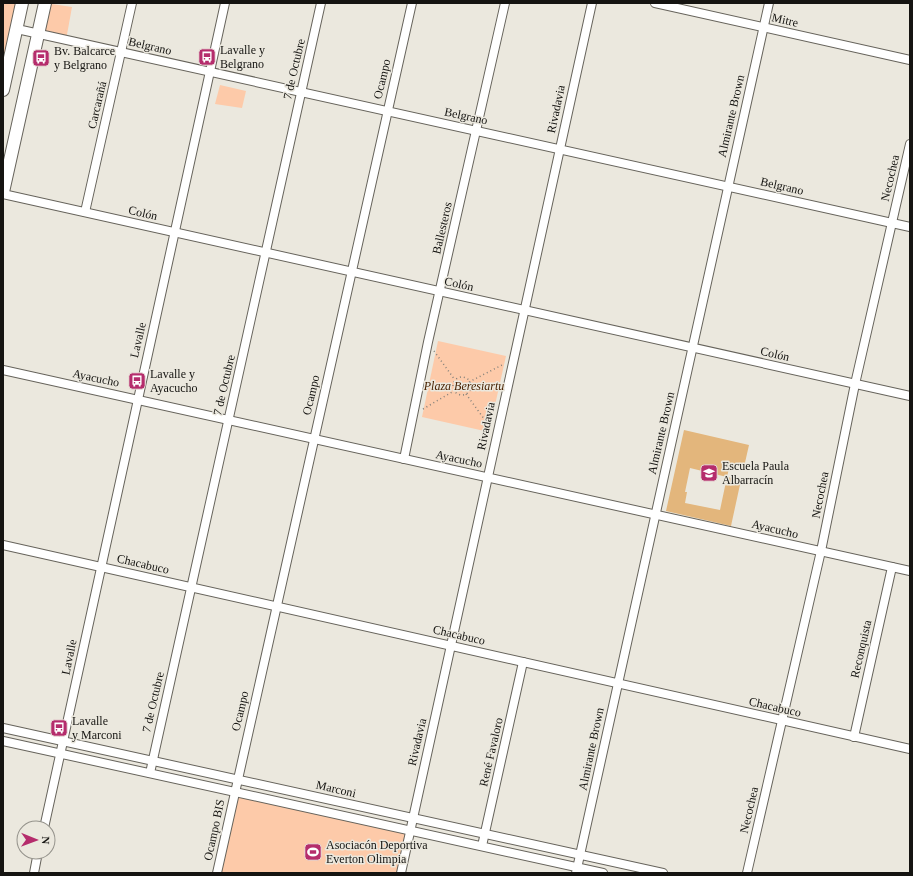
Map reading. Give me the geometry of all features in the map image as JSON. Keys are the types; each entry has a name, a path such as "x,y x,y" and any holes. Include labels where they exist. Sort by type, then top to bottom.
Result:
{"main road":[{"path":"3,90 22,3"},
{"path":"3,193 46,3"}],"street":[{"name":"Carcarañá","path":"85,212 132,3"},
{"name":"Lavalle","path":"46,820 225,3"},
{"name":"7 de Octubre","path":"150,773 321,3"},
{"name":"Ocampo","path":"234,792 412,3"},
{"name":"Ballesteros","path":"404,459 428,342 505,3"},
{"name":"Rivadavia","path":"401,873 592,3"},
{"name":"Mitre","path":"655,3 910,60"},
{"name":"Almirante Brown","path":"576,870 769,3"},
{"name":"Belgrano","path":"16,29 910,227"},
{"name":"Necochea","path":"747,873 821,551 855,384 910,144"},
{"name":"Colón","path":"3,193 910,396"},
{"name":"Ayacucho","path":"3,370 910,571"},
{"name":"Chacabuco","path":"3,545 910,749"},
{"name":"Reconquista","path":"854,736 892,567"},
{"name":"René Favaloro","path":"482,846 523,662"},
{"name":"Marconi","path":"3,728 663,873"},
{"name":"Marconi","path":"3,741 482,846 576,870 602,873"},
{"name":"Ocampo BIS","path":"217,873 234,792"},
{"path":"34,873 36,860"}],"path":[{"path":"428,342 456,380"},
{"path":"469,382 513,360"},
{"path":"463,378 469,382 470,388 466,394 458,394 454,391 453,385 456,380 463,378"},
{"path":"413,415 454,391"},
{"path":"466,394 496,435"}],"green space":[{"path":"3,3 22,3 3,90"},
{"path":"45,3 72,7 66,40 38,34"},
{"path":"220,85 246,91 242,108 215,104"},
{"name":"Plaza Beresiartu","path":"438,341 506,356 489,432 422,417"},
{"name":"Asociacón Deportiva Everton Olimpia","path":"234,792 410,830 401,873 217,873"}],"building":[{"name":"Escuela Paula Albarracín","path":"684,430 749,445 744,467 730,464 727,477 741,480 731,526 666,511","holes":["690,468 727,477 720,510 685,503 687,492 685,492"]}],"place":[{"name":"Lavalle y Belgrano","path":"207,57"},
{"name":"Bv. Balcarce y Belgrano","path":"41,58"},
{"name":"Lavalle y Ayacucho","path":"137,381"},
{"name":"Escuela Paula Albarracín","path":"709,473"},
{"name":"Lavalle y Marconi","path":"59,728"},
{"name":"Asociacón Deportiva Everton Olimpia","path":"313,852"}]}
